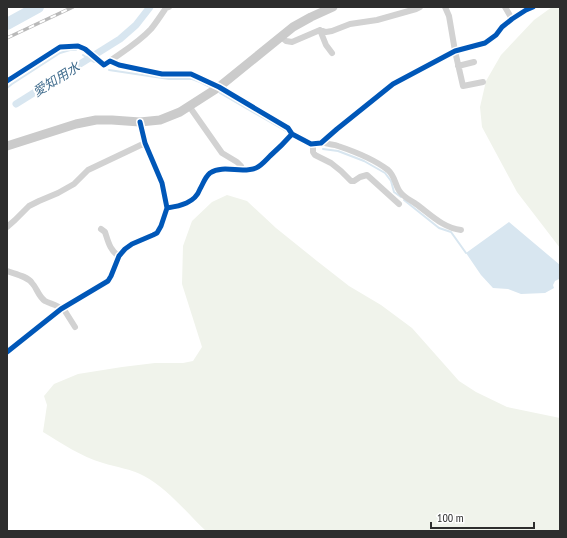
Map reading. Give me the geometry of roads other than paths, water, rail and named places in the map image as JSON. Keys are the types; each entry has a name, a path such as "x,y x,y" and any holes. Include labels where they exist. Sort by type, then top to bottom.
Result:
{"main road":[{"path":"7,146 76,124 96,120 140,122 160,120 180,112 219,87 293,27 333,7"}],"street":[{"path":"7,81 60,47 78,46 85,49 104,65 131,47 152,28 166,8 169,7"},
{"path":"445,7 449,16 463,86 483,82"},
{"path":"505,7 512,19"},
{"path":"110,61 119,65 162,74 190,74 219,87 288,128 292,134 311,144 321,143 393,84 455,51 485,43 496,35 502,27 512,19 533,7"},
{"path":"281,37 286,41 292,42 320,30 326,32 332,31 350,24 377,20 417,8"},
{"path":"320,30 326,45 332,53"},
{"path":"458,66 474,62"},
{"path":"190,106 222,153 238,162 242,169"},
{"path":"7,352 62,309 108,281 119,256 125,249 132,244 157,233 167,208 162,183 145,143 140,122"},
{"path":"167,208 193,200 197,196 205,179 210,173 228,169 248,170 256,168 292,134"},
{"path":"324,142 356,153 384,167 393,176 401,193 407,198 442,224 461,230"},
{"path":"7,227 30,206 74,184 88,170 145,143"},
{"path":"313,144 313,152 315,155 331,163 351,181 367,175 398,204"},
{"path":"101,230 105,232 111,248 119,256"},
{"path":"7,271 31,281 40,296 45,301 62,309 75,327"}],"waterway":[{"path":"7,24 38,7"},
{"name":"愛知用水","path":"16,104 120,39 136,25 150,7"},
{"path":"7,88 60,53 76,50"},
{"name":"愛知用水","path":"83,55 94,62"},
{"path":"109,70 169,79 192,79 210,87"},
{"path":"220,93 286,131"},
{"path":"323,149 338,151 364,161 385,173 391,181 394,192 401,197"},
{"path":"404,200 439,228 451,232 466,253"}],"railway":[{"path":"7,38 73,7"}]}
